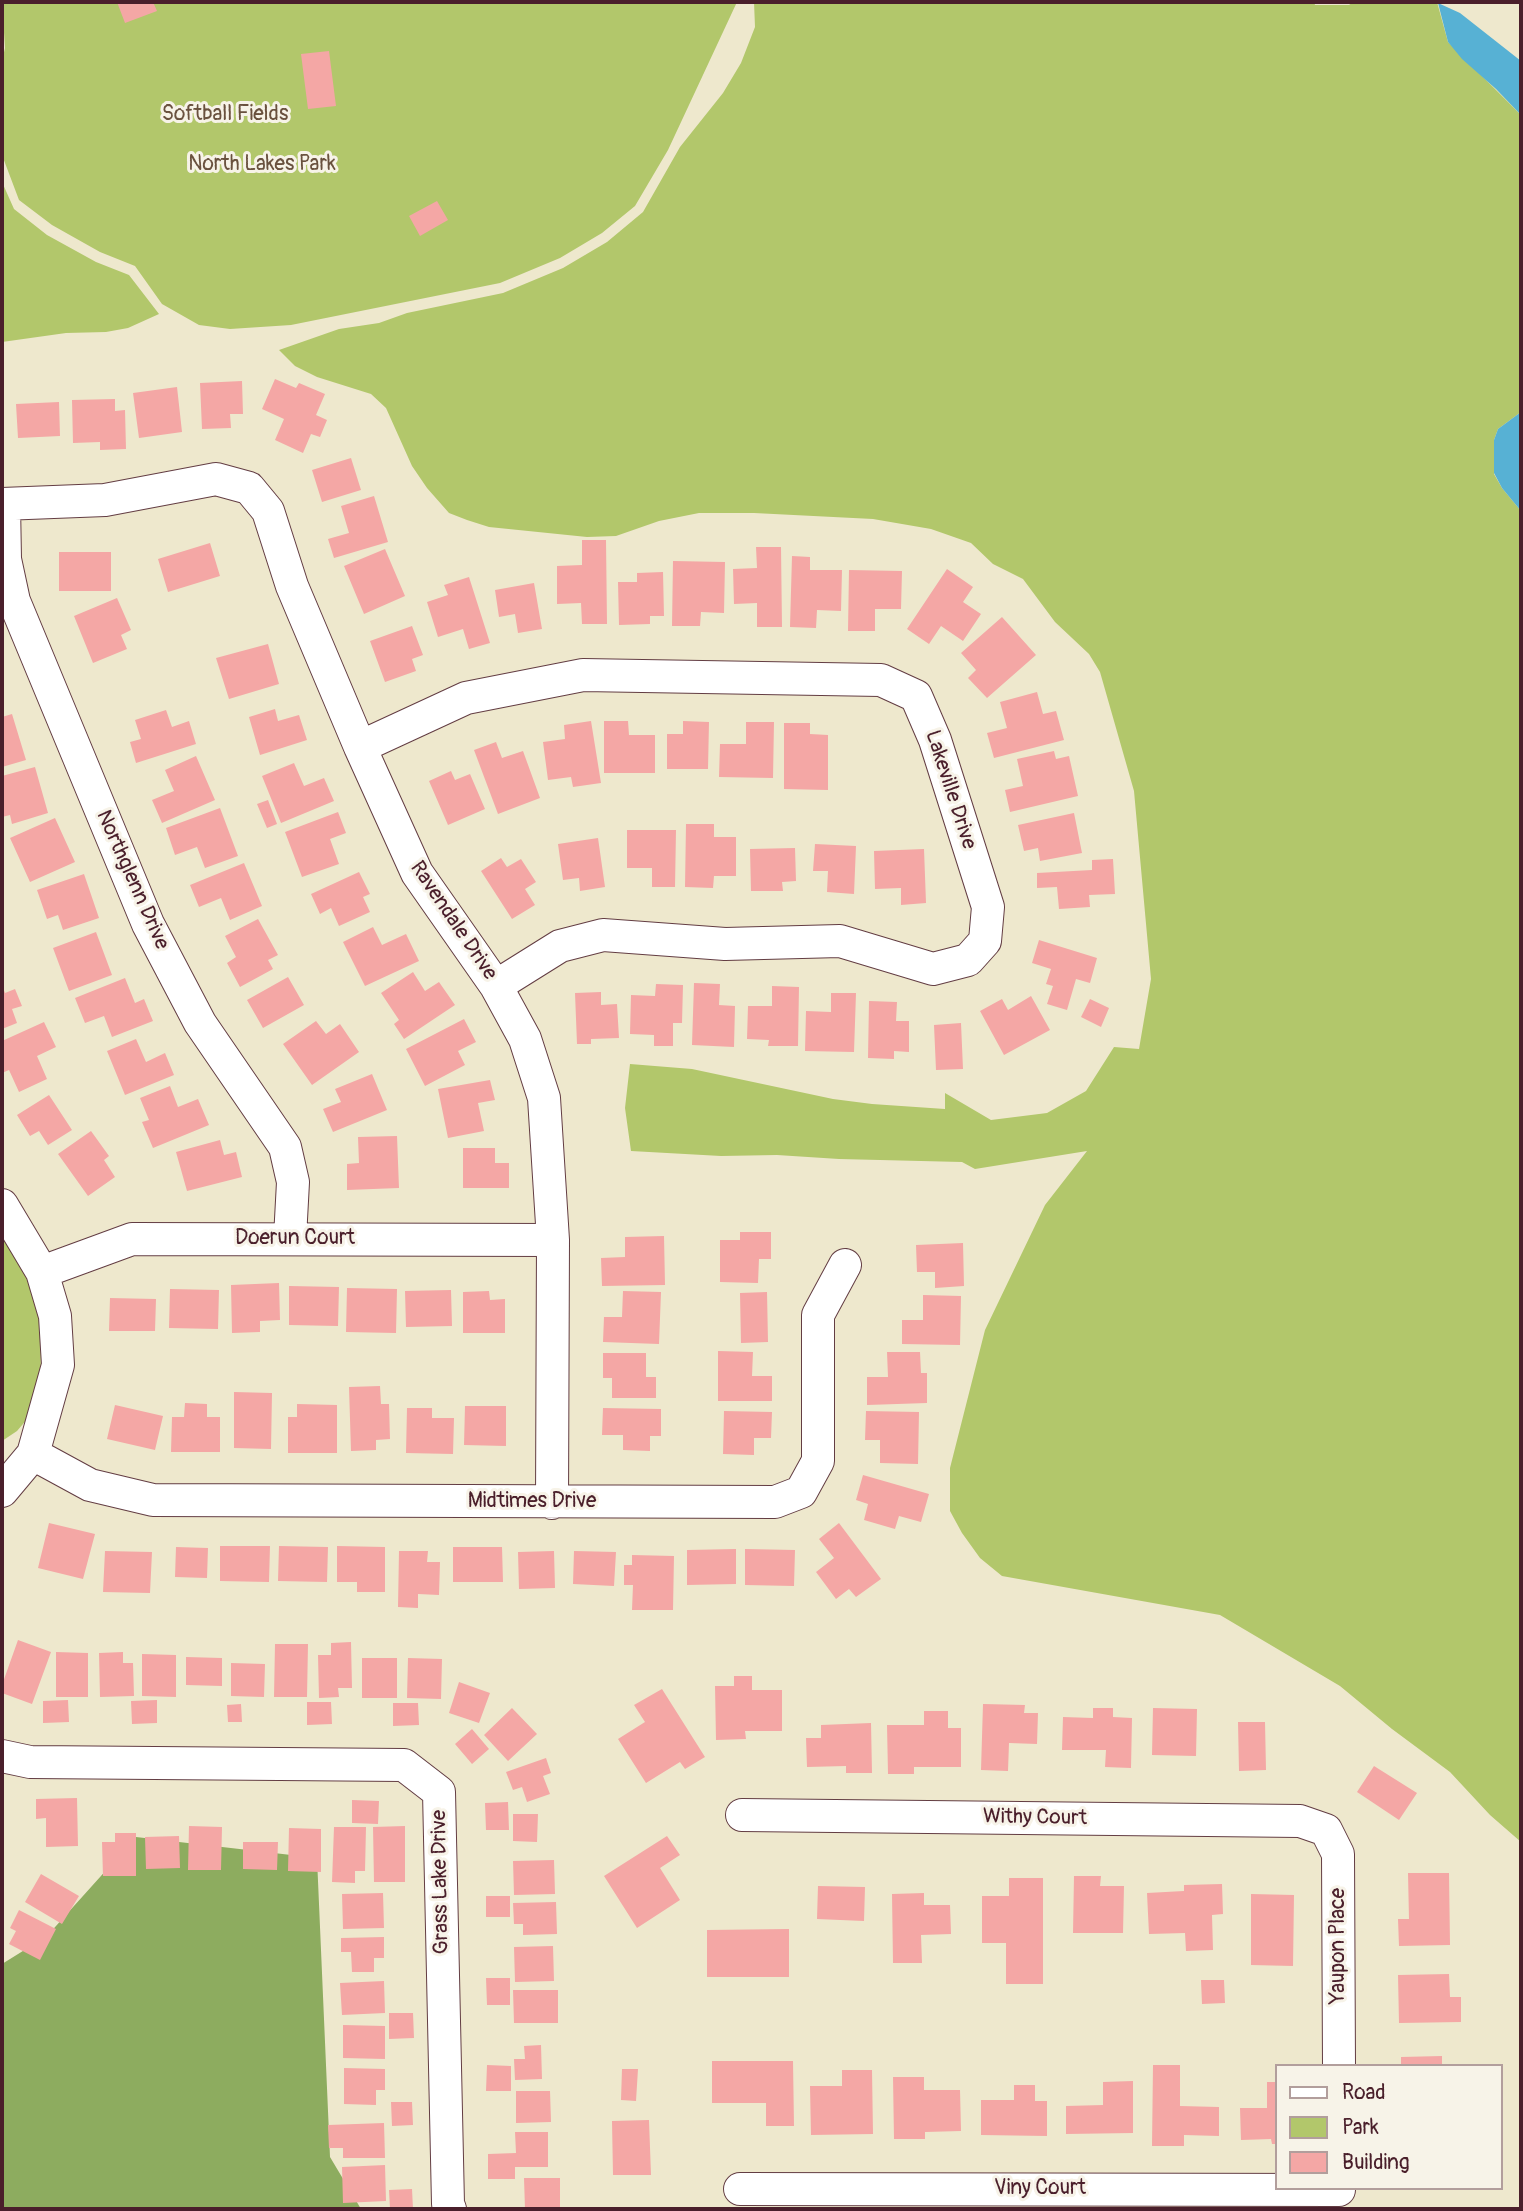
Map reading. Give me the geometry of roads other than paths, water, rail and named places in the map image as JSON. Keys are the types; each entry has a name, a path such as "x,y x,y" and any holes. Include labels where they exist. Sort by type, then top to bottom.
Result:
{"street":[{"name":"Ravendale Drive","path":"3,504 105,500 216,479 249,488 268,511 292,586 417,873 496,986 525,1039 544,1098 554,1240 552,1503"},
{"name":"Northglenn Drive","path":"3,504 5,559 15,601 148,924 200,1023 285,1147 293,1182 290,1238"},
{"name":"Lakeville Drive","path":"360,747 466,698 583,675 881,680 916,696 935,740 988,907 985,941 968,960 933,969 840,941 725,944 603,935 560,946 496,986"},
{"path":"2,1205 42,1272 55,1316 58,1365 33,1454 2,1492"},
{"name":"Doerun Court","path":"42,1272 132,1239 554,1240"},
{"name":"Midtimes Drive","path":"33,1454 90,1485 153,1500 775,1502 801,1492 818,1461 818,1315 845,1265"},
{"name":"Grass Lake Drive","path":"2,1756 30,1762 404,1765 439,1792 450,2209"},
{"name":"Withy Court","path":"742,1815 1300,1821 1326,1830"},
{"name":"Yaupon Place","path":"1326,1830 1338,1854 1339,2064"},
{"name":"Viny Court","path":"740,2189 1339,2196"}],"water":[{"path":"1438,3 1460,13 1521,61 1521,115 1462,59 1448,42"},
{"path":"1521,412 1521,511 1502,488 1494,473 1494,440 1498,429"}],"park label":[{"name":"Softball Fields","path":"225,115"},
{"name":"North Lakes Park","path":"262,165"}]}
